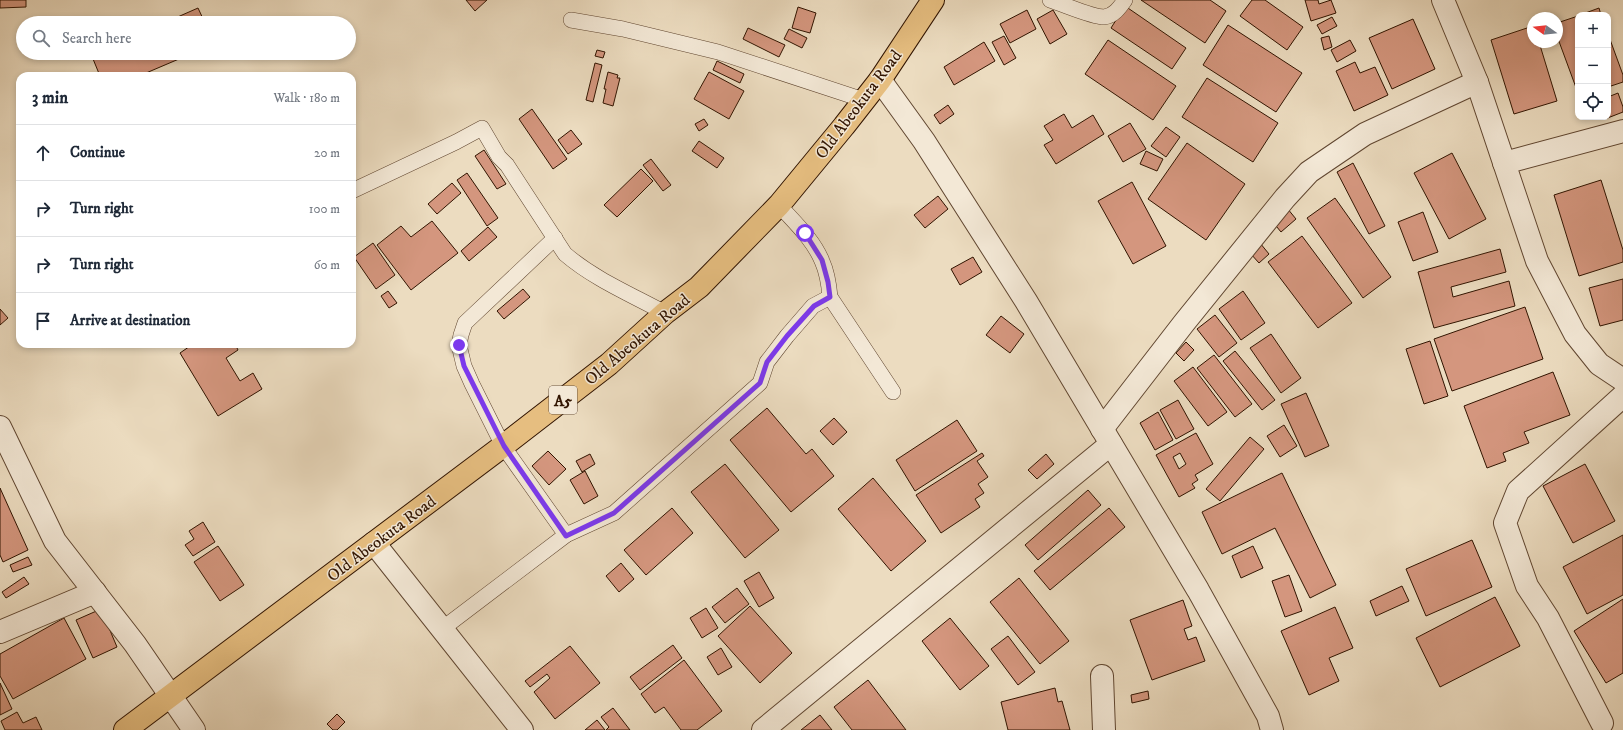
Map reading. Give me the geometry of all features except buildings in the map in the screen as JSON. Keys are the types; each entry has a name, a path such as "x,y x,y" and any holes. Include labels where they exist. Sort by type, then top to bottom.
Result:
{"highway":[{"name":"Old Abeokuta Road","path":"125,730 504,446 609,364 665,313 699,287 779,205 880,80 933,0"}],"street":[{"path":"1443,0 1477,82 1537,260 1575,334 1599,364 1623,380"},
{"path":"880,80 924,141 1026,301 1198,590 1268,716 1272,730"},
{"path":"763,730 1106,436 1184,323 1285,198 1309,172 1365,134 1477,82"},
{"path":"1504,163 1623,131"},
{"path":"1602,723 1548,618 1527,586 1505,523 1518,491 1623,396"},
{"path":"0,427 55,540 171,695 194,730"},
{"path":"374,544 522,730"},
{"path":"0,632 95,592"},
{"path":"1102,676 1104,730"}],"lane":[{"path":"1050,0 1089,14 1104,17 1114,13 1125,0"},
{"path":"571,20 623,29 718,52 864,100"},
{"path":"356,189 456,142 482,128 499,157 507,165 565,254 576,263 665,313"},
{"path":"779,205 805,233 822,260 828,282 830,297 893,392"},
{"path":"555,238 465,323 460,335 459,345 464,366 504,446 566,536"},
{"path":"442,629 566,536 614,513 760,383 767,362 787,336 814,306 830,297"}],"route":[{"path":"459,345 464,366 472,384 504,446 566,536 614,513 760,383 767,362 787,336 814,306 830,297 828,282 822,260 805,233"}]}
